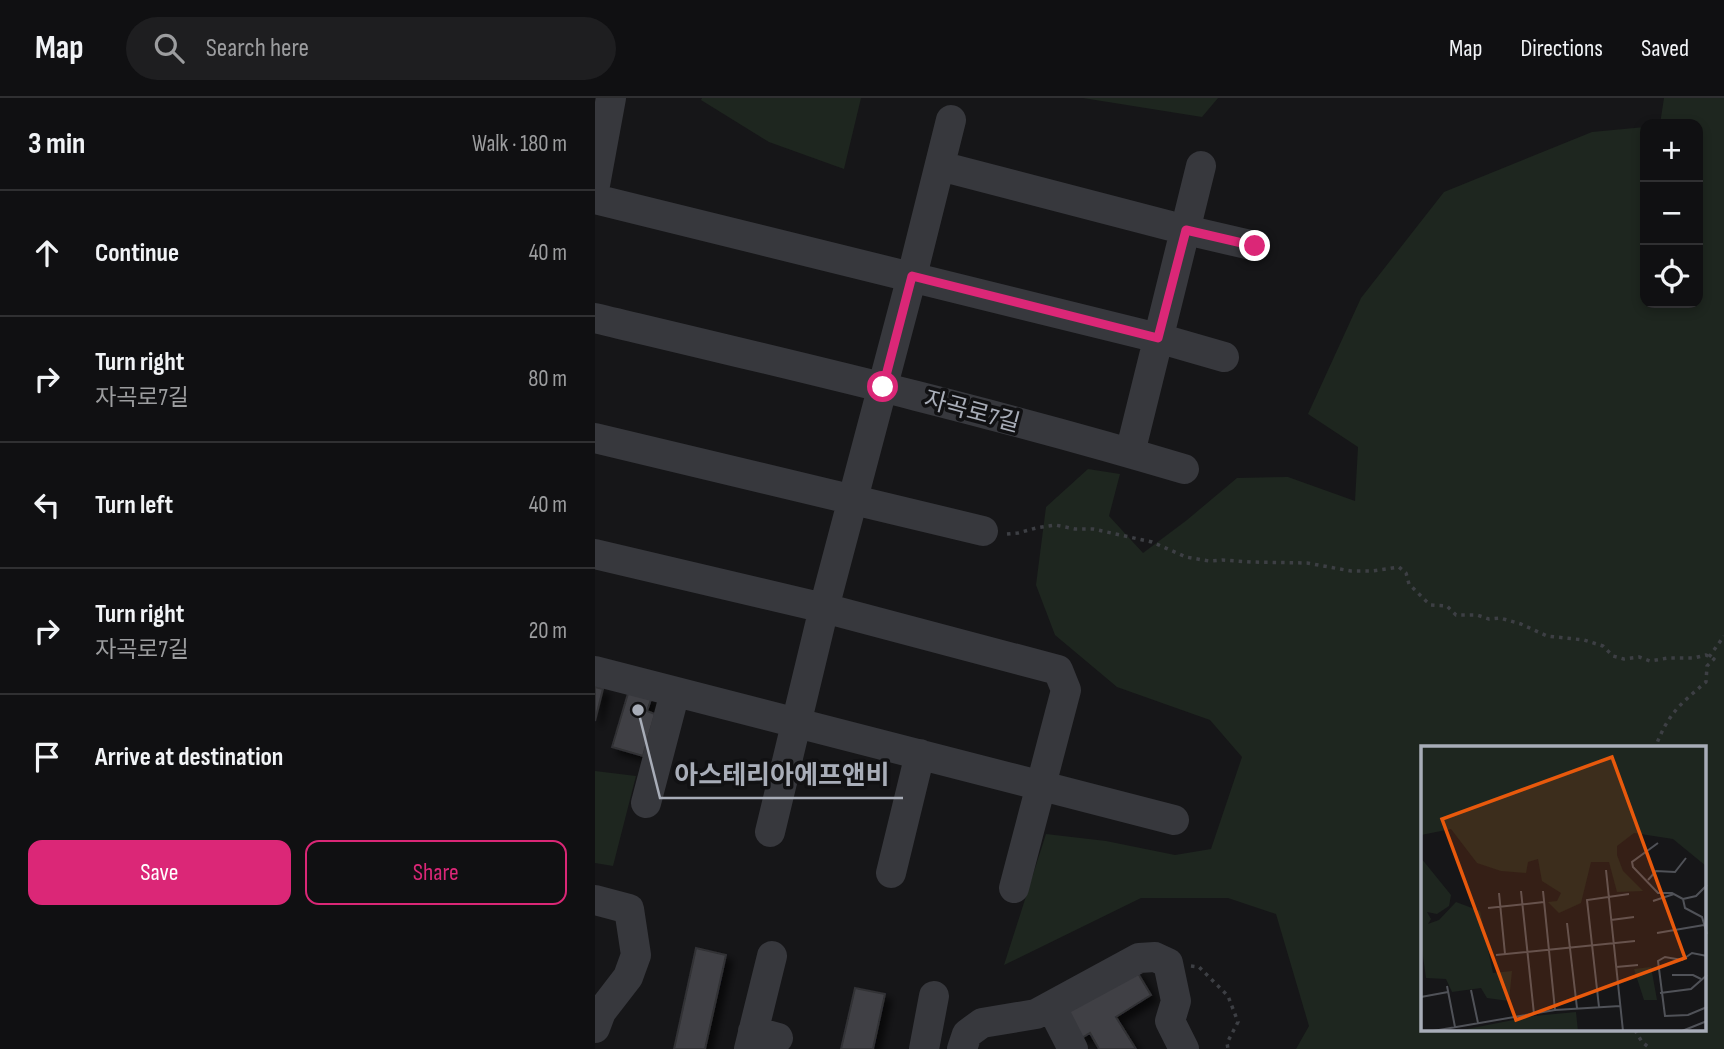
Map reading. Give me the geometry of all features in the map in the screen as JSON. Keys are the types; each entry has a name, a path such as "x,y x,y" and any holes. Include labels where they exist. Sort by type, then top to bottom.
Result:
{"street":[{"path":"595,185 611,98"},
{"path":"770,832 824,608 951,120"},
{"path":"940,166 1255,246"},
{"path":"1130,453 1201,166"},
{"path":"595,199 912,276 1224,357"},
{"name":"자곡로7길","path":"595,318 883,387 1184,469"},
{"path":"595,438 983,531"},
{"path":"595,554 824,608 1058,670 1066,690 1014,888"},
{"path":"595,671 1174,820"},
{"path":"646,803 675,692"},
{"path":"891,873 920,754"},
{"path":"595,900 629,909 636,955 628,977 601,1012 595,1028"},
{"path":"760,1039 772,956"},
{"path":"962,1049 967,1034 982,1023 1036,1014 1139,958 1155,957 1168,963 1176,1001 1170,1021 1184,1049"},
{"path":"924,1049 935,996"},
{"path":"1051,1006 1073,1049"}],"path":[{"path":"983,531 994,534 1018,533 1055,526 1093,529 1152,542 1186,556 1209,561 1307,563 1351,571 1399,567 1406,573 1409,584 1426,601 1431,605 1447,606 1456,615 1500,618 1547,636 1584,640 1602,646 1613,656 1624,659 1639,657 1650,661 1706,655 1714,659 1707,666 1706,682 1678,706 1656,746"},
{"path":"1709,657 1724,636"},
{"path":"1168,963 1199,967 1228,996 1238,1022 1227,1043 1229,1049"},
{"path":"1636,1032 1642,1042 1651,1049"}],"shaded area":[{"path":"861,98 844,169 769,142 701,100"},
{"path":"1083,98 1218,98 1202,117"},
{"path":"1664,98 1724,98 1724,1049 1296,1049 1309,1026 1276,914 1228,898 1141,898 1004,965 1046,834 1106,841 1175,855 1211,849 1242,757 1210,720 1117,687 1055,635 1036,585 1046,507 1088,469 1120,474 1109,516 1143,553 1237,478 1288,477 1355,501 1358,447 1308,414 1361,298 1444,192 1592,132 1640,127 1640,308 1703,308 1703,119 1661,119"},
{"path":"595,771 636,776 613,866 595,863"}],"building":[{"path":"595,687 603,689 595,721"},
{"path":"629,690 652,697 647,711 655,714 643,756 612,747"},
{"path":"696,948 726,955 705,1049 674,1049"},
{"path":"1136,970 1151,995 1116,1017 1136,1049 1099,1049 1090,1033 1082,1038 1066,1013"},
{"path":"855,988 885,994 873,1049 841,1049"}],"place":[{"name":"아스테리아에프앤비","path":"638,710"}],"route":[{"path":"883,387 912,276 1158,338 1186,230 1255,246"}]}
